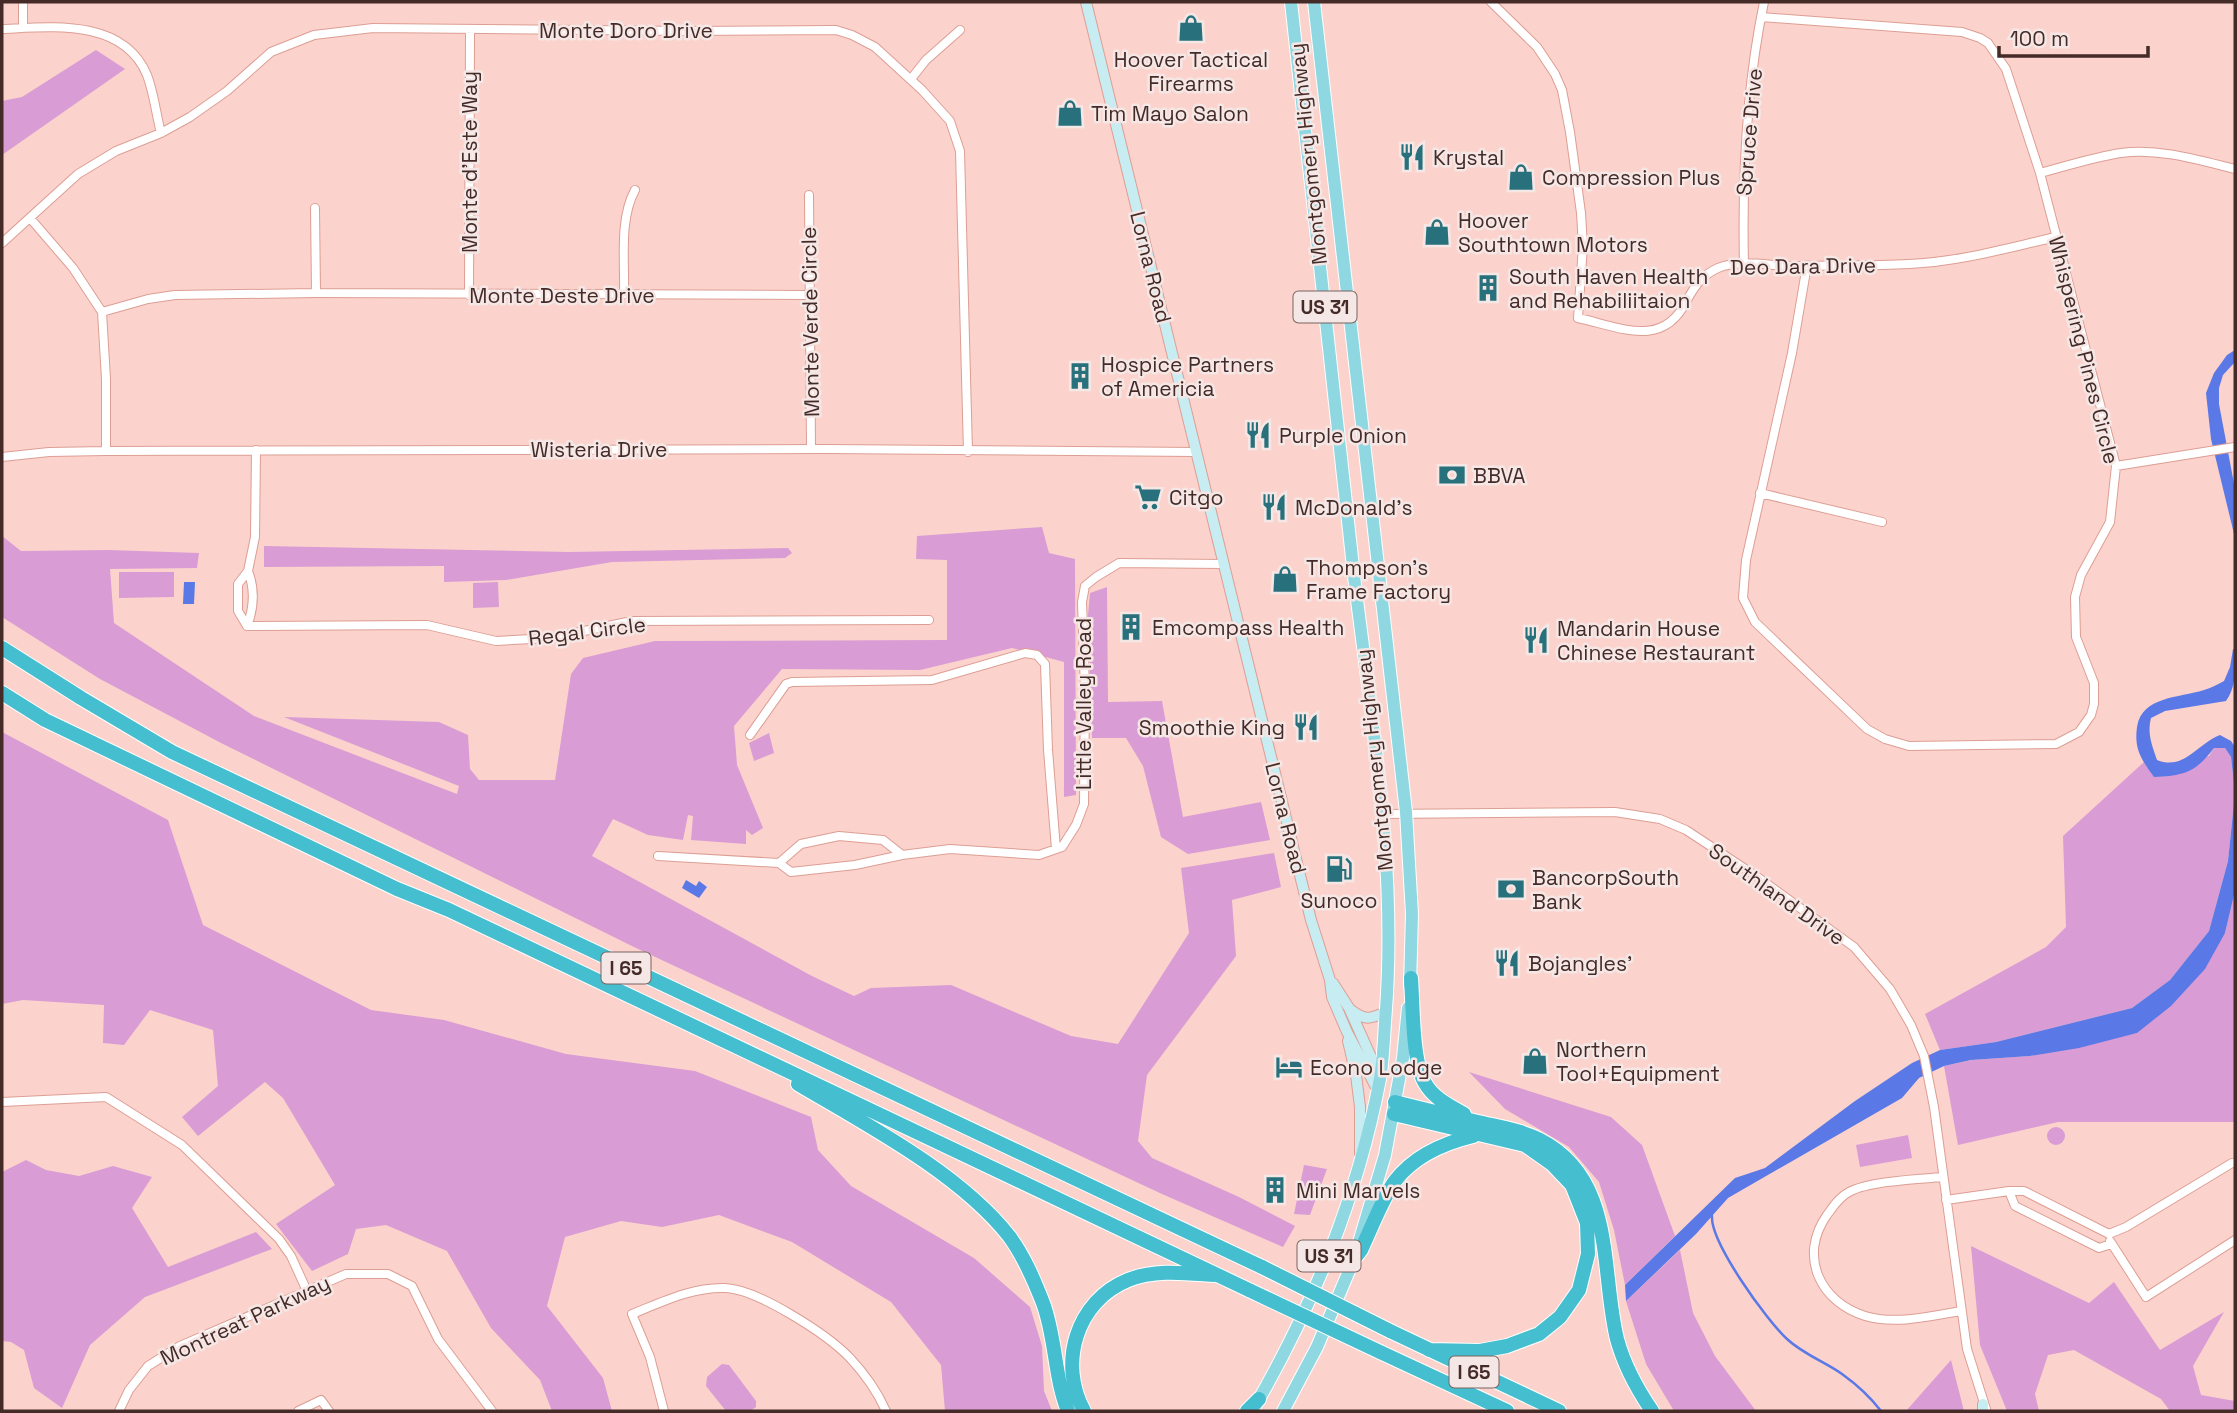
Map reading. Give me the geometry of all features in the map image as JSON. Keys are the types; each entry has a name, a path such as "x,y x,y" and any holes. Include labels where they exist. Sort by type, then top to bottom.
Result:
{"highway":[{"name":"I 65","path":"2,648 172,752 1559,1411"},
{"name":"I 65","path":"2,693 70,733 1507,1411"},
{"path":"1410,978 1417,1056 1424,1083 1441,1101 1478,1128 1524,1132 1539,1140 1566,1157 1585,1183 1597,1209 1601,1227 1618,1342 1633,1381 1652,1411"},
{"path":"734,1045 885,1136 942,1174 981,1207 1009,1237 1030,1271 1042,1301 1052,1336 1062,1395 1068,1411"},
{"path":"1394,1108 1478,1128 1525,1145 1552,1164 1572,1185 1587,1223 1588,1254 1579,1290 1560,1317 1539,1334 1507,1346 1480,1351 1429,1350"},
{"path":"1354,1259 1394,1182 1430,1151 1478,1128"},
{"path":"1084,1411 1077,1396 1072,1362 1078,1331 1092,1307 1114,1287 1129,1279 1165,1272 1221,1276"}],"main road":[{"name":"Montgomery Highway","path":"1253,1407 1301,1322 1324,1270 1360,1164 1379,1083 1389,996 1389,922 1382,814 1335,412 1292,2"},
{"name":"Montgomery Highway","path":"1283,1411 1317,1347 1354,1259 1385,1155 1403,1058 1412,915 1406,813 1314,2"},
{"path":"1379,1083 1394,1108"}],"street":[{"path":"23,2 23,28"},
{"name":"Lorna Road","path":"1086,2 1311,920 1330,980 1332,997 1347,1032 1379,1083"},
{"name":"Deo Dara Drive","path":"1491,2 1537,47 1562,90 1581,213 1583,246 1578,318 1641,331 1658,331 1672,323 1702,278 1720,267 1744,264 1862,266 1945,262 2056,237"},
{"name":"Spruce Drive","path":"1744,264 1746,131 1764,2"},
{"name":"Whispering Pines Circle","path":"1761,17 1962,32 1980,38 1994,49 2006,69 2040,173 2116,466 2110,522 2081,575 2075,597 2076,637 2094,683 2091,715 2079,732 2056,744 1909,746 1885,739 1867,729 1755,622 1743,598 1746,560 1792,353 1807,265"},
{"name":"Monte Doro Drive","path":"2,243 78,174 116,151 161,133 190,117 227,92 271,52 314,34 373,28 836,30 852,34 875,47 911,79 950,121 960,151 968,452"},
{"path":"2,29 83,29 104,34 135,57 146,72 161,133"},
{"name":"Monte d'Este Way","path":"469,295 470,30"},
{"path":"911,79 926,61 960,30"},
{"path":"2040,173 2119,153 2137,152 2167,153 2235,169"},
{"path":"624,294 626,215 629,200 635,190"},
{"name":"Monte Verde Circle","path":"808,195 811,449"},
{"path":"315,208 316,293"},
{"path":"30,218 73,268 102,312 106,451"},
{"name":"Monte Deste Drive","path":"102,312 148,299 175,295 809,295"},
{"path":"2116,466 2235,447"},
{"name":"Wisteria Drive","path":"2,457 49,452 256,450 811,449 1196,452"},
{"path":"247,626 238,611 238,584 248,571 255,537 256,450"},
{"path":"1760,493 1882,522"},
{"name":"Little Valley Road","path":"1056,849 1062,846 1076,825 1084,804 1084,586 1119,563 1224,564"},
{"path":"247,626 253,610 252,581 248,571"},
{"name":"Regal Circle","path":"247,626 427,625 496,640 551,638 632,621 929,620"},
{"path":"658,856 779,863 791,872 855,865 950,849 1040,855 1056,849 1048,750 1047,678 1045,664 1037,655 1025,653 932,680 792,681 786,684 750,735"},
{"name":"Southland Drive","path":"1382,814 1615,812 1660,819 1686,830 1756,876 1853,947 1890,989 1911,1025 1924,1056 1934,1107 1961,1311 1971,1368 1984,1409"},
{"path":"779,863 801,844 839,836 883,840 902,855"},
{"name":"Lorna Road","path":"1330,980 1349,1008 1379,1083"},
{"path":"1349,1008 1361,1018 1386,1012"},
{"path":"1347,1032 1360,1107 1360,1164"},
{"path":"2,1102 106,1097 182,1145 279,1239 291,1255 307,1291"},
{"path":"1947,1200 2024,1191 2109,1234 2126,1227 2232,1163"},
{"path":"1943,1177 1864,1186 1850,1192 1841,1198 1821,1223 1816,1234 1814,1262 1822,1284 1835,1299 1867,1317 1896,1320 1961,1311"},
{"path":"2009,1191 2015,1206 2099,1248 2111,1244"},
{"path":"2109,1234 2111,1244 2146,1297 2235,1240"},
{"name":"Montreat Parkway","path":"119,1411 129,1390 148,1366 180,1346 346,1274 388,1274 412,1286 438,1339 492,1411"},
{"path":"664,1411 650,1357 632,1314 680,1295 710,1288 728,1288 759,1297 827,1339 850,1358 886,1411"},
{"path":"298,1411 321,1401 329,1411"}],"shaded area":[{"path":"96,50 125,69 2,155 2,101 22,97"},
{"path":"1042,527 1049,553 1075,559 1076,795 1064,797 1064,662 1012,648 920,670 782,669 734,726 737,765 763,828 752,835 746,830 746,844 691,840 693,816 688,815 683,840 648,835 613,819 592,856 812,976 854,996 871,988 951,985 1071,1036 1118,1044 1189,933 1181,868 1274,853 1281,887 1232,900 1236,956 1147,1075 1138,1141 1152,1158 1239,1197 1295,1226 1283,1247 1162,1194 636,948 223,744 100,679 2,617 2,536 21,551 199,553 197,568 110,569 114,623 254,716 457,794 459,786 284,717 439,722 468,735 470,769 479,780 555,780 571,674 583,658 655,641 947,640 947,560 916,559 917,536"},
{"path":"264,546 569,552 788,548 792,553 785,558 612,562 506,580 444,582 444,566 264,567"},
{"path":"119,572 174,572 174,597 119,598"},
{"path":"498,582 499,607 473,608 473,583"},
{"path":"1107,587 1108,702 1162,701 1183,817 1261,802 1270,840 1188,854 1161,837 1143,766 1126,738 1092,738 1088,615 1090,593"},
{"path":"2,732 168,820 203,925 371,1010 444,1020 566,1054 695,1071 811,1117 818,1150 851,1186 974,1258 1030,1307 1042,1346 1044,1391 1052,1411 945,1411 941,1365 891,1302 792,1242 719,1215 662,1227 621,1221 565,1237 547,1306 603,1378 612,1411 552,1411 540,1380 491,1328 447,1251 386,1225 356,1229 348,1254 312,1271 276,1224 335,1185 283,1098 265,1082 198,1136 182,1117 218,1086 213,1030 150,1010 124,1045 103,1043 104,1005 23,1000 2,1004"},
{"path":"769,733 774,753 754,761 749,743"},
{"path":"2214,748 2225,748 2231,757 2235,793 2228,861 2209,931 2170,980 2132,1008 1996,1042 1940,1050 1925,1014 2046,947 2066,927 2063,836 2144,762 2154,777 2209,756"},
{"path":"2235,891 2235,1122 2058,1122 1958,1145 1944,1066 1972,1060 2030,1056 2137,1033 2225,933"},
{"path":"1469,1072 1611,1117 1642,1145 1675,1236 1625,1285 1614,1230 1599,1182 1569,1147 1505,1109"},
{"path":"2056,1127 2062,1130 2065,1136 2062,1142 2056,1145 2050,1142 2047,1136 2050,1130"},
{"path":"1908,1135 1912,1158 1860,1167 1856,1145"},
{"path":"26,1160 46,1170 79,1176 113,1166 152,1177 132,1208 168,1267 256,1232 272,1249 145,1297 90,1345 62,1408 34,1388 24,1350 11,1342 2,1341 2,1172"},
{"path":"1304,1165 1327,1169 1310,1215 1294,1214"},
{"path":"1971,1246 2089,1303 2114,1282 2160,1350 2224,1312 2193,1366 2201,1395 2235,1401 2235,1411 2170,1411 2161,1399 2074,1350 2048,1355 2035,1394 2039,1411 2007,1411 1980,1345"},
{"path":"1680,1250 1693,1313 1715,1356 1756,1411 1674,1411 1646,1364 1626,1301"},
{"path":"1951,1360 1964,1411 1906,1411"},
{"path":"722,1364 729,1365 756,1401 756,1407 750,1411 726,1411 706,1386 707,1377"}],"water":[{"path":"2235,350 2235,362 2223,375 2219,388 2219,404 2235,489 2235,538 2211,439 2206,393 2214,373 2227,355"},
{"path":"184,582 195,582 194,604 183,604"},
{"path":"2233,649 2235,676 2226,701 2165,711 2151,718 2150,729 2157,760 2167,762 2183,759 2220,735 2231,741 2235,747 2235,793 2231,757 2225,748 2214,748 2201,763 2181,774 2154,777 2138,748 2136,735 2140,717 2146,709 2163,700 2207,689 2224,681"},
{"path":"2235,793 2235,891 2225,933 2205,969 2171,1006 2137,1033 2079,1048 2030,1056 1971,1060 1944,1066 1919,1078 1902,1098 1728,1198 1696,1234 1626,1301 1625,1285 1735,1178 1765,1168 1855,1101 1912,1063 1940,1050 1996,1042 2132,1008 2170,980 2209,931 2228,861"},
{"path":"686,880 696,886 699,881 707,887 699,898 682,888"}],"waterway":[{"path":"1712,1216 1720,1244 1730,1262 1778,1330 1800,1349 1847,1378 1881,1411"}],"place":[{"name":"Hoover Tactical Firearms","path":"1191,28"},
{"name":"Tim Mayo Salon","path":"1070,113"},
{"name":"Krystal","path":"1412,157"},
{"name":"Compression Plus","path":"1521,177"},
{"name":"Hoover Southtown Motors","path":"1437,232"},
{"name":"South Haven Health and Rehabiliitaion","path":"1488,288"},
{"name":"Hospice Partners of Americia","path":"1080,376"},
{"name":"Purple Onion","path":"1258,435"},
{"name":"BBVA","path":"1452,475"},
{"name":"Citgo","path":"1148,497"},
{"name":"McDonald's","path":"1274,507"},
{"name":"Thompson's Frame Factory","path":"1285,579"},
{"name":"Emcompass Health","path":"1131,627"},
{"name":"Mandarin House Chinese Restaurant","path":"1536,640"},
{"name":"Smoothie King","path":"1306,727"},
{"name":"Sunoco","path":"1339,869"},
{"name":"BancorpSouth Bank","path":"1511,889"},
{"name":"Bojangles'","path":"1507,963"},
{"name":"Northern Tool+Equipment","path":"1535,1061"},
{"name":"Econo Lodge","path":"1289,1067"},
{"name":"Mini Marvels","path":"1275,1190"}]}
